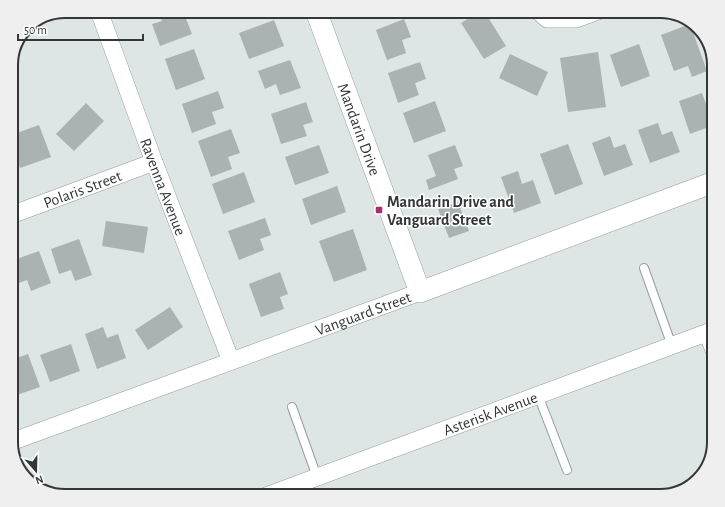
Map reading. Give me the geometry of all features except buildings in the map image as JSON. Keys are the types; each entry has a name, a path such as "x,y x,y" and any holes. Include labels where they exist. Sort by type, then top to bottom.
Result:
{"street":[{"name":"Ravenna Avenue","path":"103,18 154,162 231,361"},
{"name":"Mandarin Drive","path":"319,18 420,292"},
{"path":"568,18 579,18"},
{"name":"Polaris Street","path":"18,212 154,162"},
{"name":"Vanguard Street","path":"18,439 707,185"},
{"name":"Asterisk Avenue","path":"285,489 707,333"}],"lane":[{"path":"644,268 672,346"},
{"path":"538,395 567,470"},
{"path":"292,407 317,477"}],"place":[{"name":"Mandarin Drive and Vanguard Street","path":"379,210"}]}
